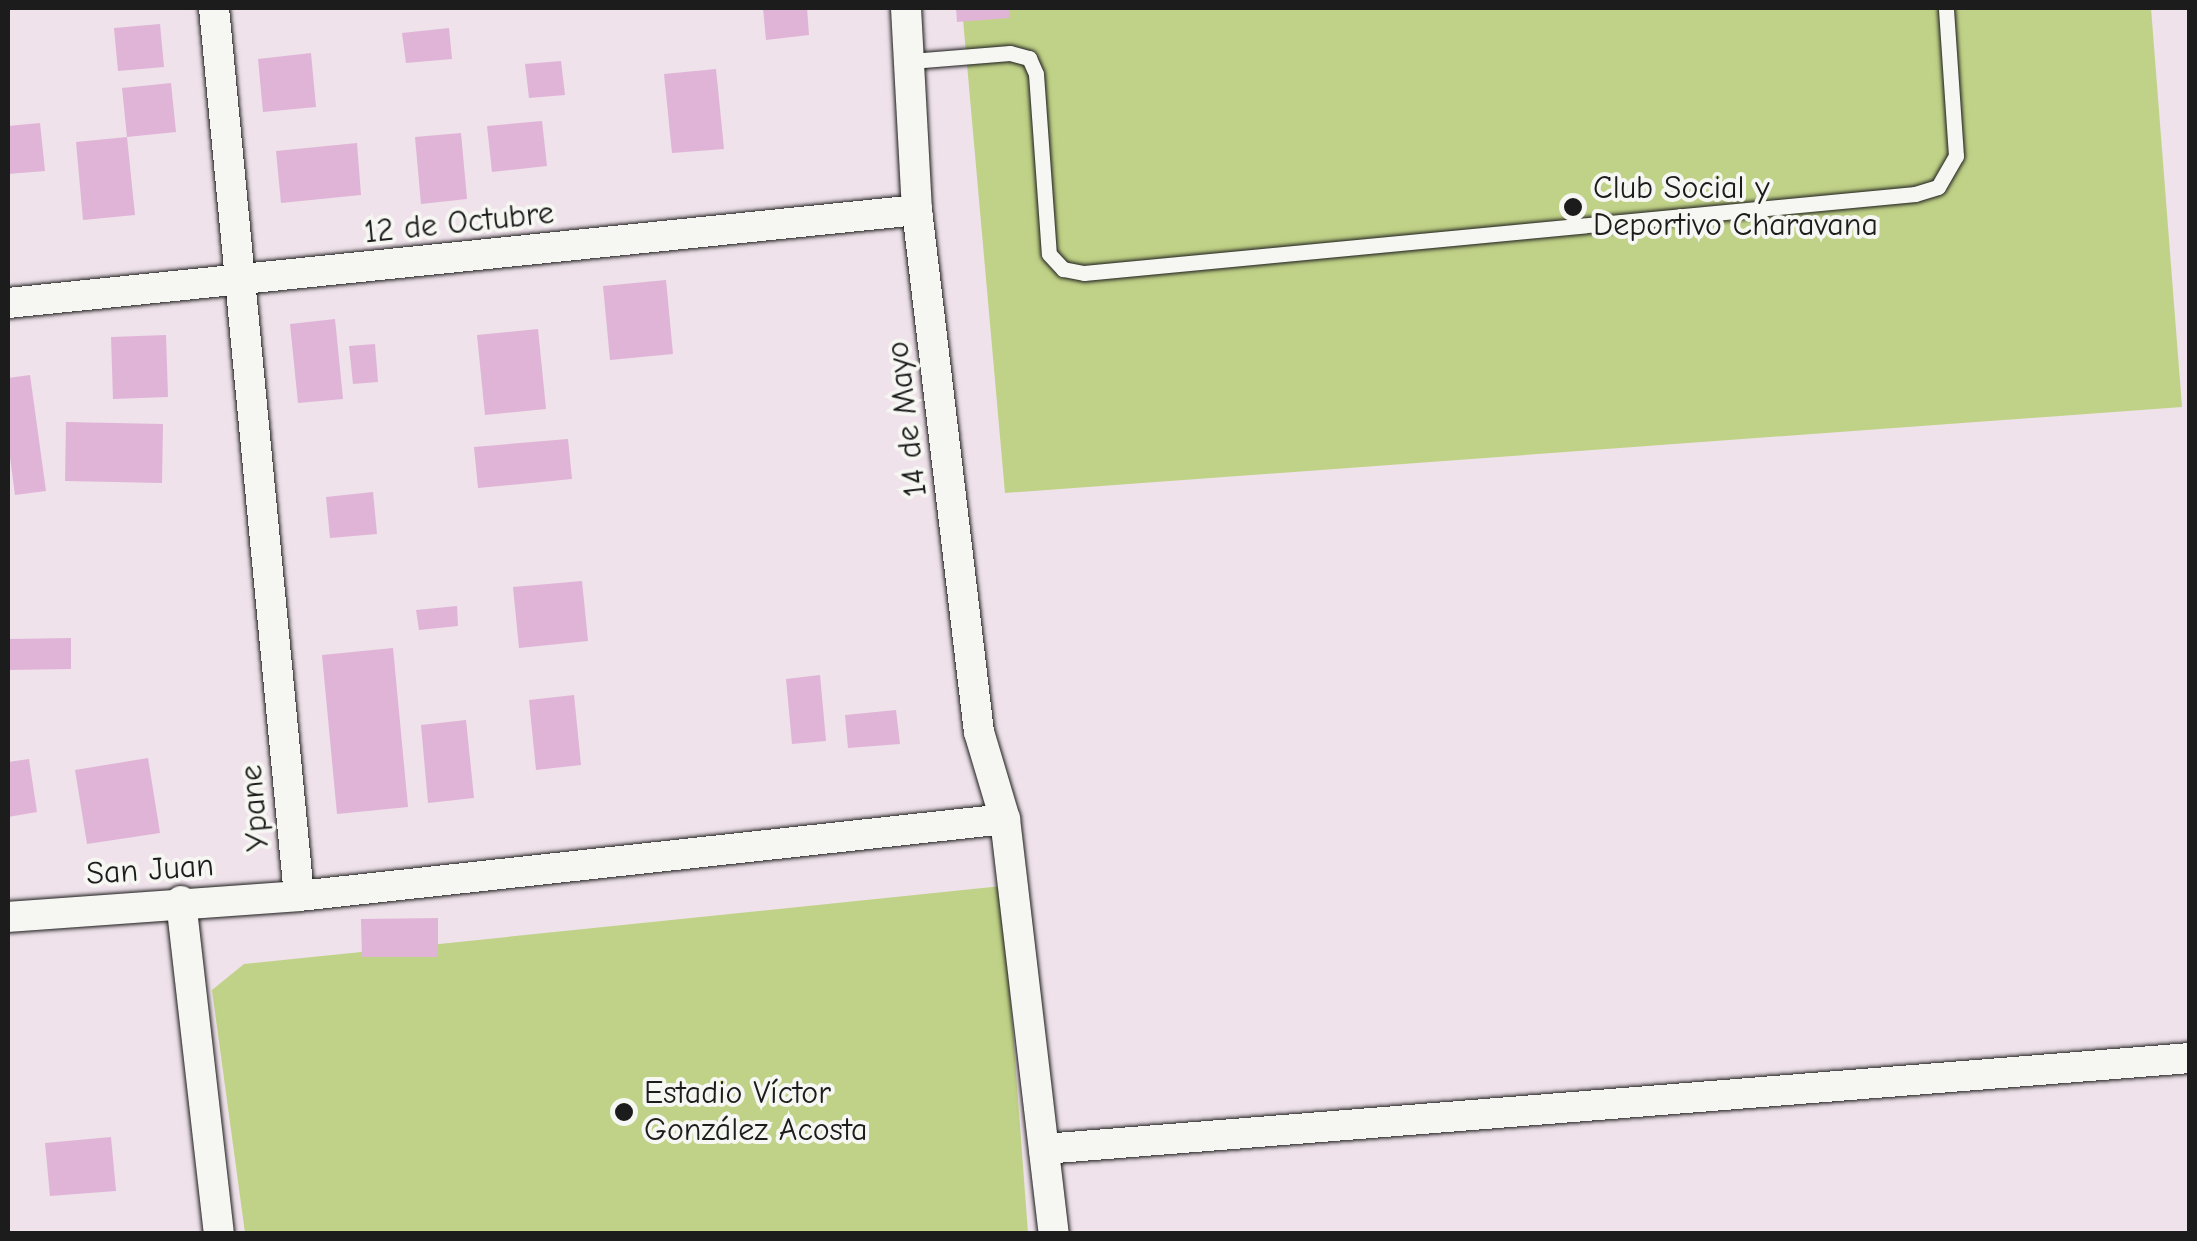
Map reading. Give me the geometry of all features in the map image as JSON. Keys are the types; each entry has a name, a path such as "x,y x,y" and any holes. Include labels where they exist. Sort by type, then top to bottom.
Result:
{"street":[{"name":"Ypane","path":"214,8 299,896"},
{"name":"14 de Mayo","path":"906,8 918,210 979,732 1004,819 1054,1234"},
{"name":"12 de Octubre","path":"8,303 918,210"},
{"path":"299,896 1004,819"},
{"name":"San Juan","path":"8,917 181,901 299,896"},
{"path":"181,901 220,1234"},
{"path":"1044,1150 2190,1058"}],"lane":[{"path":"911,61 1010,54 1029,58 1036,74 1049,254 1063,269 1084,273 1915,194 1938,187 1956,156 1946,8"}],"green space":[{"name":"Club Social y Deportivo Charavana","path":"962,8 2151,8 2182,407 1005,493"},
{"name":"Estadio Víctor González Acosta","path":"1002,886 1028,1233 245,1233 212,990 244,964"}],"building":[{"path":"763,8 807,8 809,35 766,40"},
{"path":"956,8 1009,8 1009,18 957,22"},
{"path":"160,24 164,67 118,71 114,28"},
{"path":"449,28 452,59 406,63 402,33"},
{"path":"311,53 316,107 263,112 258,59"},
{"path":"561,61 565,95 529,98 525,64"},
{"path":"716,69 724,149 672,153 664,74"},
{"path":"171,83 176,132 127,137 122,88"},
{"path":"542,121 547,166 492,172 487,126"},
{"path":"40,123 45,171 8,174 8,126"},
{"path":"461,133 467,199 421,204 415,137"},
{"path":"127,137 135,215 83,220 76,142"},
{"path":"357,143 361,195 281,203 276,151"},
{"path":"666,280 673,354 610,360 603,286"},
{"path":"335,319 343,399 298,403 290,324"},
{"path":"538,329 546,409 485,415 477,335"},
{"path":"166,335 168,397 113,399 111,337"},
{"path":"375,344 378,382 353,384 349,346"},
{"path":"30,375 46,491 15,495 8,442 8,378"},
{"path":"66,422 163,424 162,483 65,481"},
{"path":"568,439 572,479 478,488 474,447"},
{"path":"373,492 377,534 330,538 326,497"},
{"path":"582,581 588,641 519,648 513,587"},
{"path":"457,606 458,626 419,630 416,610"},
{"path":"71,638 71,669 8,670 8,639"},
{"path":"393,648 408,807 337,814 322,655"},
{"path":"820,675 826,741 792,744 786,679"},
{"path":"574,695 581,765 536,770 529,700"},
{"path":"896,710 900,744 848,748 845,715"},
{"path":"466,720 474,798 428,803 421,725"},
{"path":"148,758 160,833 87,844 75,770"},
{"path":"29,759 37,812 8,817 8,762"},
{"path":"438,918 438,957 362,957 361,919"},
{"path":"111,1137 116,1191 50,1196 45,1143"}],"place":[{"name":"Club Social y Deportivo Charavana","path":"1573,207"},
{"name":"Estadio Víctor González Acosta","path":"624,1112"}]}
